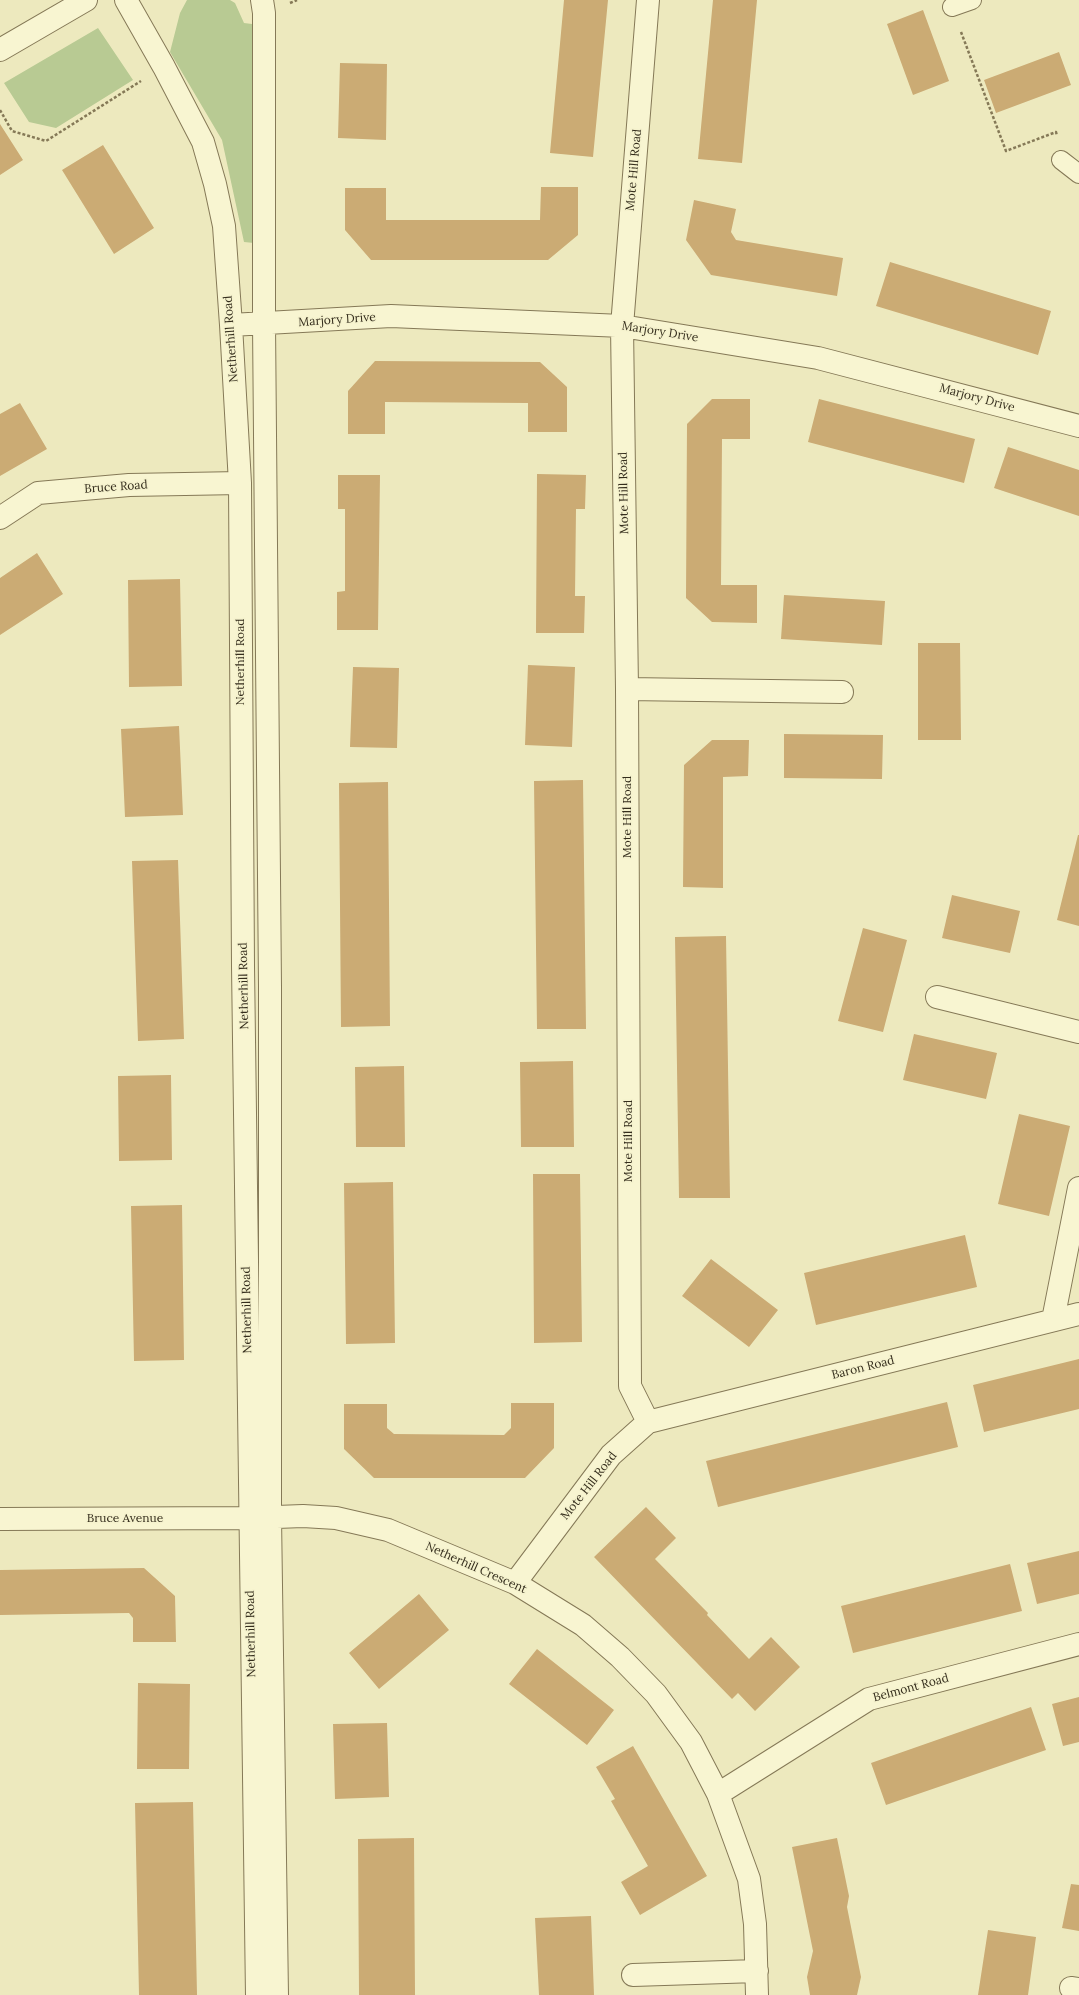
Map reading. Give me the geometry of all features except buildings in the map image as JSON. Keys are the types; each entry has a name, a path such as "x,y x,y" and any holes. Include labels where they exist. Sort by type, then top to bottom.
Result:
{"street":[{"path":"0,50 86,0"},
{"name":"Netherhill Road","path":"126,0 164,67 203,142 215,184 224,226 240,483 243,966 260,1518 277,1995"},
{"name":"Netherhill Road","path":"257,1995 260,1518 270,986 264,324 266,104 264,13 262,0"},
{"name":"Mote Hill Road","path":"515,1582 611,1455 648,1422 630,1386 627,689 622,326 648,0"},
{"name":"Marjory Drive","path":"231,325 391,316 622,326 818,358 1079,426"},
{"name":"Bruce Road","path":"0,518 38,493 129,485 240,483"},
{"path":"627,689 842,692"},
{"path":"937,997 1079,1032"},
{"path":"1053,1320 1079,1188"},
{"name":"Baron Road","path":"648,1422 1079,1314"},
{"name":"Netherhill Crescent","path":"260,1518 303,1516 336,1518 388,1530 515,1582 583,1625 620,1657 656,1694 691,1742 718,1794 749,1879 755,1924 757,1995"},
{"name":"Bruce Avenue","path":"0,1519 260,1518"},
{"name":"Belmont Road","path":"718,1794 869,1699 1079,1644"},
{"path":"633,1975 757,1971"}],"lane":[{"path":"952,7 972,0"},
{"path":"1061,160 1079,174"}],"path":[{"path":"952,7 1006,151 1056,132 1061,160"},
{"path":"0,110 12,130 46,141 164,67"}],"green space":[{"path":"187,0 230,0 235,3 244,23 252,24 258,169 254,243 244,242 222,140 170,52 180,13"},
{"path":"98,28 133,80 56,128 29,122 4,83"}]}
